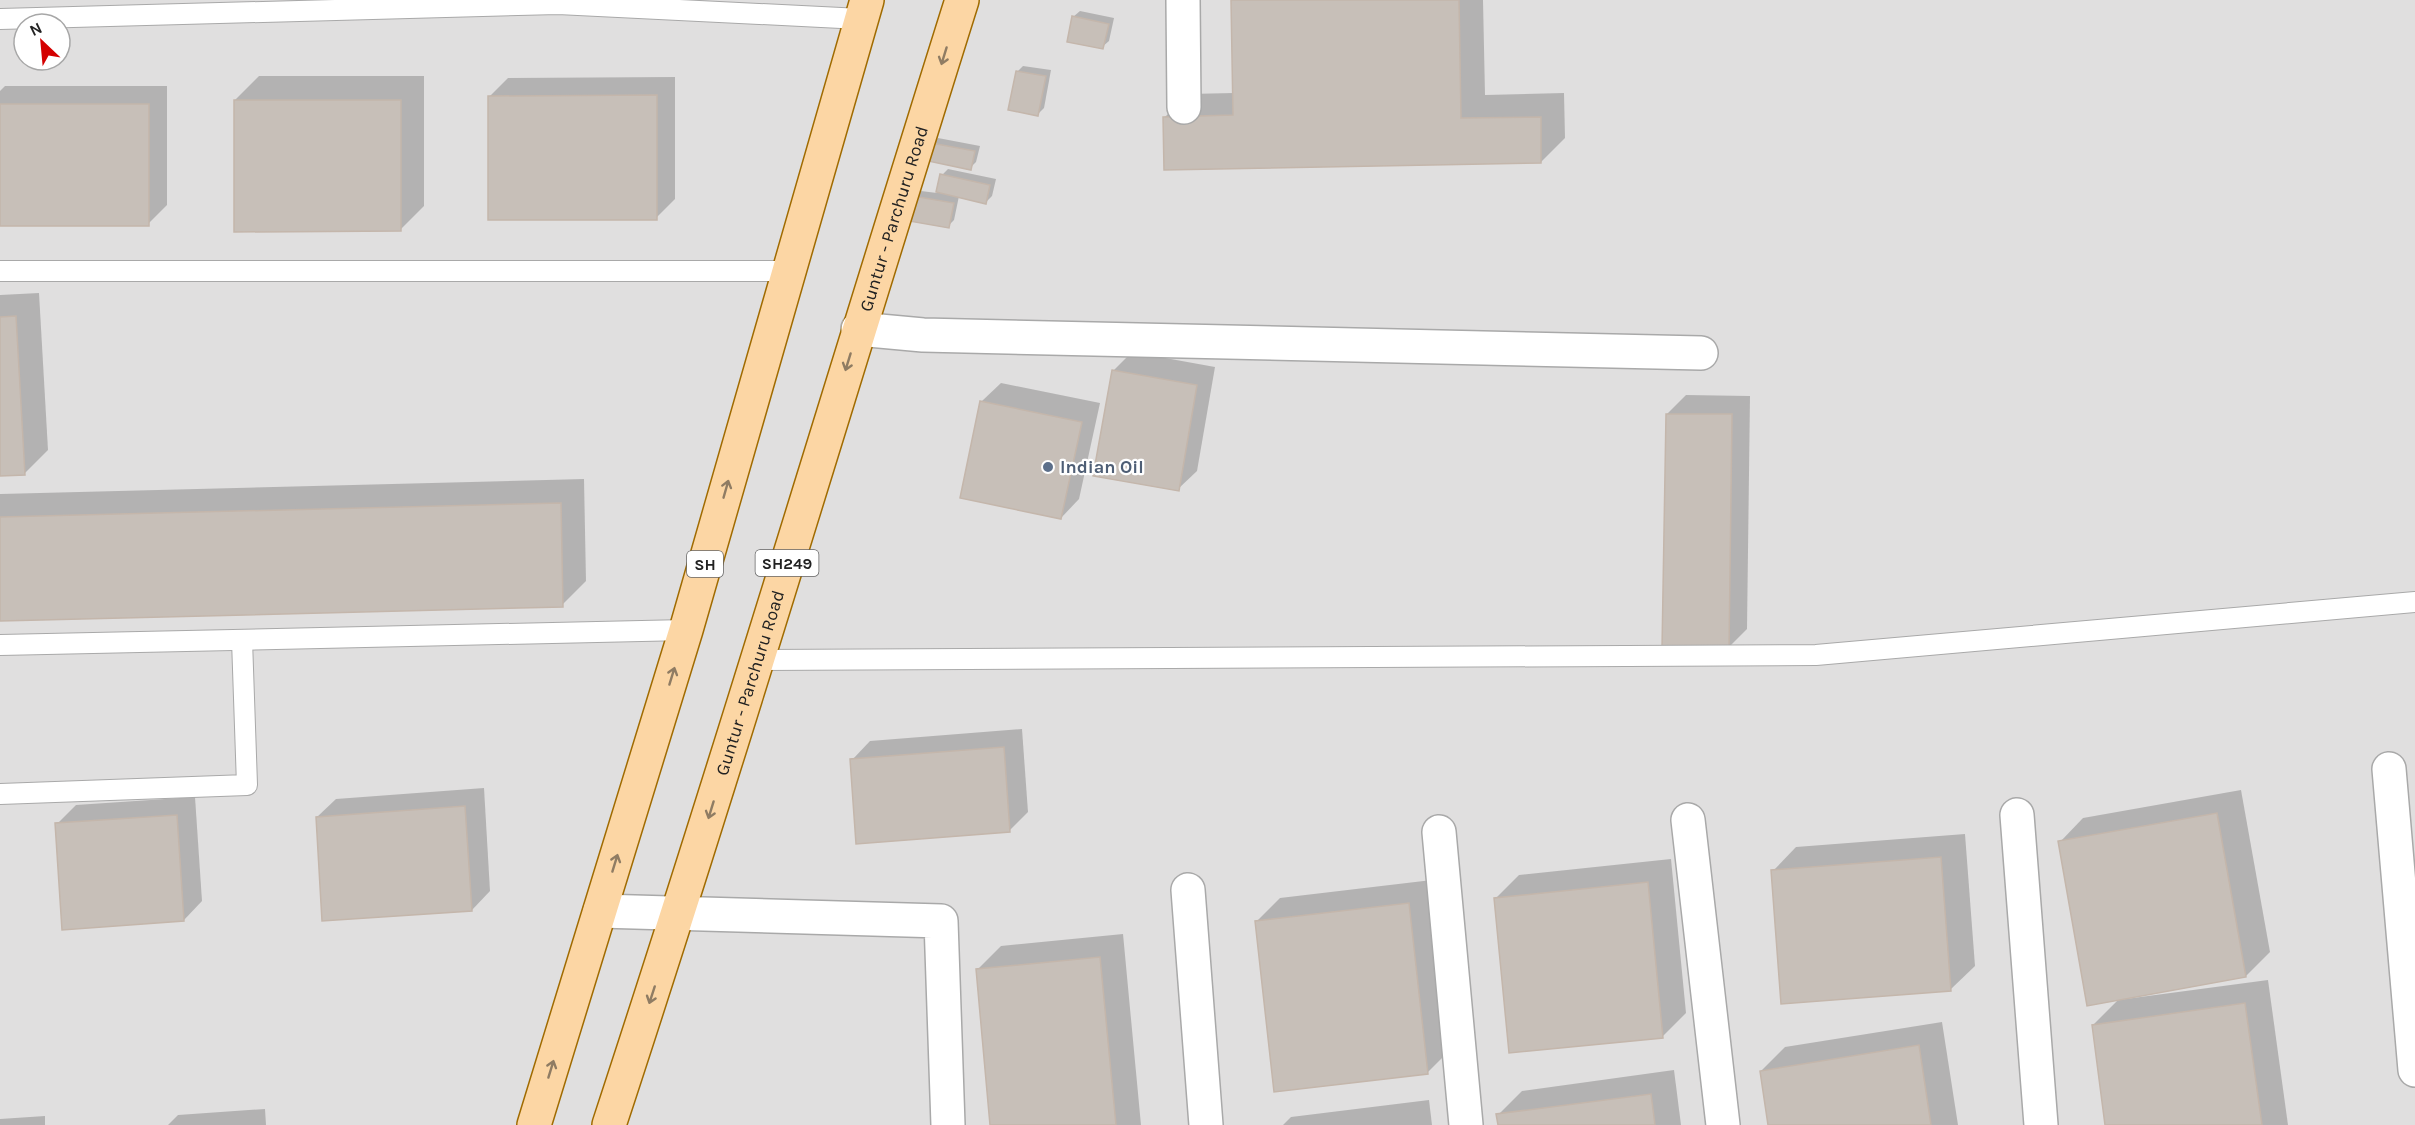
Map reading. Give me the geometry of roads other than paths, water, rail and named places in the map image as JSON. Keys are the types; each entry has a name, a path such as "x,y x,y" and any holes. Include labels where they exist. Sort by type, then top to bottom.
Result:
{"main road":[{"name":"Guntur - Parchuru Road","path":"609,1125 679,913 858,329 962,0"},
{"name":"SH","path":"534,1125 686,630 864,9"}],"street":[{"path":"1183,0 1184,107"},
{"path":"858,329 923,335 1701,353"},
{"path":"2388,769 2415,1070"},
{"path":"2017,815 2041,1125"},
{"path":"1688,820 1724,1125"},
{"path":"1439,832 1466,1125"},
{"path":"1188,890 1206,1125"},
{"path":"600,911 941,921 948,1125"}],"lane":[{"path":"0,19 558,4 864,9"},
{"path":"0,271 788,271"},
{"path":"758,660 1816,655 2415,602"},
{"path":"0,645 686,630"},
{"path":"0,794 247,785 242,640"}],"place":[{"name":"Indian Oil","path":"1048,467"}]}
